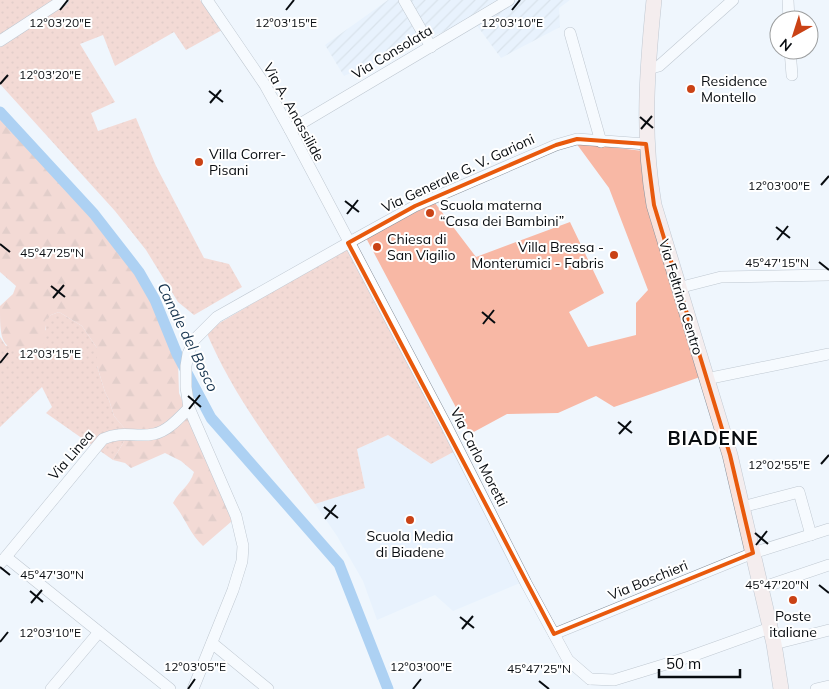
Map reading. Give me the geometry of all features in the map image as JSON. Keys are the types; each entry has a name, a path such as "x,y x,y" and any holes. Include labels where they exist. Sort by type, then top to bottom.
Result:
{"main road":[{"name":"Via Feltrina Centro","path":"654,0 647,69 646,144 654,205 730,455 774,644 781,689"}],"street":[{"path":"0,41 63,0"},
{"name":"Via A. Anassilide","path":"207,0 265,85 348,242"},
{"path":"404,0 431,47"},
{"name":"Via Consolata","path":"290,130 509,0"},
{"path":"647,69 659,66 733,0"},
{"path":"570,33 601,142"},
{"path":"791,60 792,75"},
{"name":"Via Generale G. V. Garioni","path":"189,408 186,387 188,354 194,340 210,322 223,313 415,206 556,144 577,139 646,144"},
{"name":"Via Carlo Moretti","path":"348,242 424,382 568,660 588,684"},
{"path":"678,288 722,277 829,275"},
{"path":"706,379 829,354"},
{"path":"189,408 236,516 243,546 238,574 194,689"},
{"name":"Via Linea","path":"3,561 103,439 115,434 155,434 166,428 189,408"},
{"path":"742,507 799,492 811,535"},
{"name":"Via Boschieri","path":"554,634 753,553 829,529"},
{"path":"3,561 99,632 170,689"},
{"path":"761,588 829,566"},
{"path":"588,684 614,680 770,628"},
{"path":"774,644 829,630"},
{"path":"51,689 99,632"},
{"path":"212,643 268,689"},
{"path":"816,689 829,686"}],"highlighted area":[{"path":"577,139 646,144 654,205 730,455 753,553 554,634 348,243 415,206 556,145"}],"shaded area":[{"path":"388,0 570,0 559,8 560,27 501,58 472,19 344,76 325,45"},
{"name":"Scuola Media di Biadene","path":"388,435 431,464 457,450 525,581 453,611 435,595 377,620 363,581 337,536 315,504 365,488 357,449"}],"green space":[{"path":"0,0 200,0 222,30 186,50 174,32 115,66 103,35 80,44 115,102 91,113 98,131 136,118 156,166 204,258 229,264 242,287 194,315 178,302 146,250 115,211 0,84"},
{"path":"0,108 102,221 132,259 157,301 159,319 178,363 179,393 232,521 203,546 194,536 173,503 190,481 194,472 181,461 165,453 131,468 125,463 113,460 126,438 125,429 114,416 105,392 97,366 97,348 82,326 59,312 45,320 46,339 41,348 17,349 5,343 2,337 0,306 13,294 16,286 0,272"},
{"path":"576,143 643,151 700,377 614,407 596,396 558,413 507,414 470,434 365,236 435,203 476,257 570,222 604,293 569,312 588,347 636,335 636,303 648,290 609,188"},
{"path":"348,247 457,450 431,464 388,435 357,449 365,488 315,504 241,399 206,331"},
{"path":"59,312 82,326 97,348 97,366 105,392 114,416 125,429 126,438 113,460 46,413 52,407 42,387 0,427 0,337 6,346 46,330 44,320"}],"waterway":[{"name":"Canale del Bosco","path":"0,112 94,214 139,272 155,300 177,354 211,418 339,564 388,689"}],"place":[{"name":"Residence Montello","path":"691,89"},
{"name":"Villa Correr- Pisani","path":"199,162"},
{"name":"Scuola materna “Casa dei Bambini”","path":"430,213"},
{"name":"Chiesa di San Vigilio","path":"377,247"},
{"name":"Villa Bressa - Monterumici - Fabris","path":"614,255"},
{"name":"Scuola Media di Biadene","path":"410,520"},
{"name":"Poste italiane","path":"793,600"}],"district":[{"name":"BIADENE","path":"713,438"}]}
